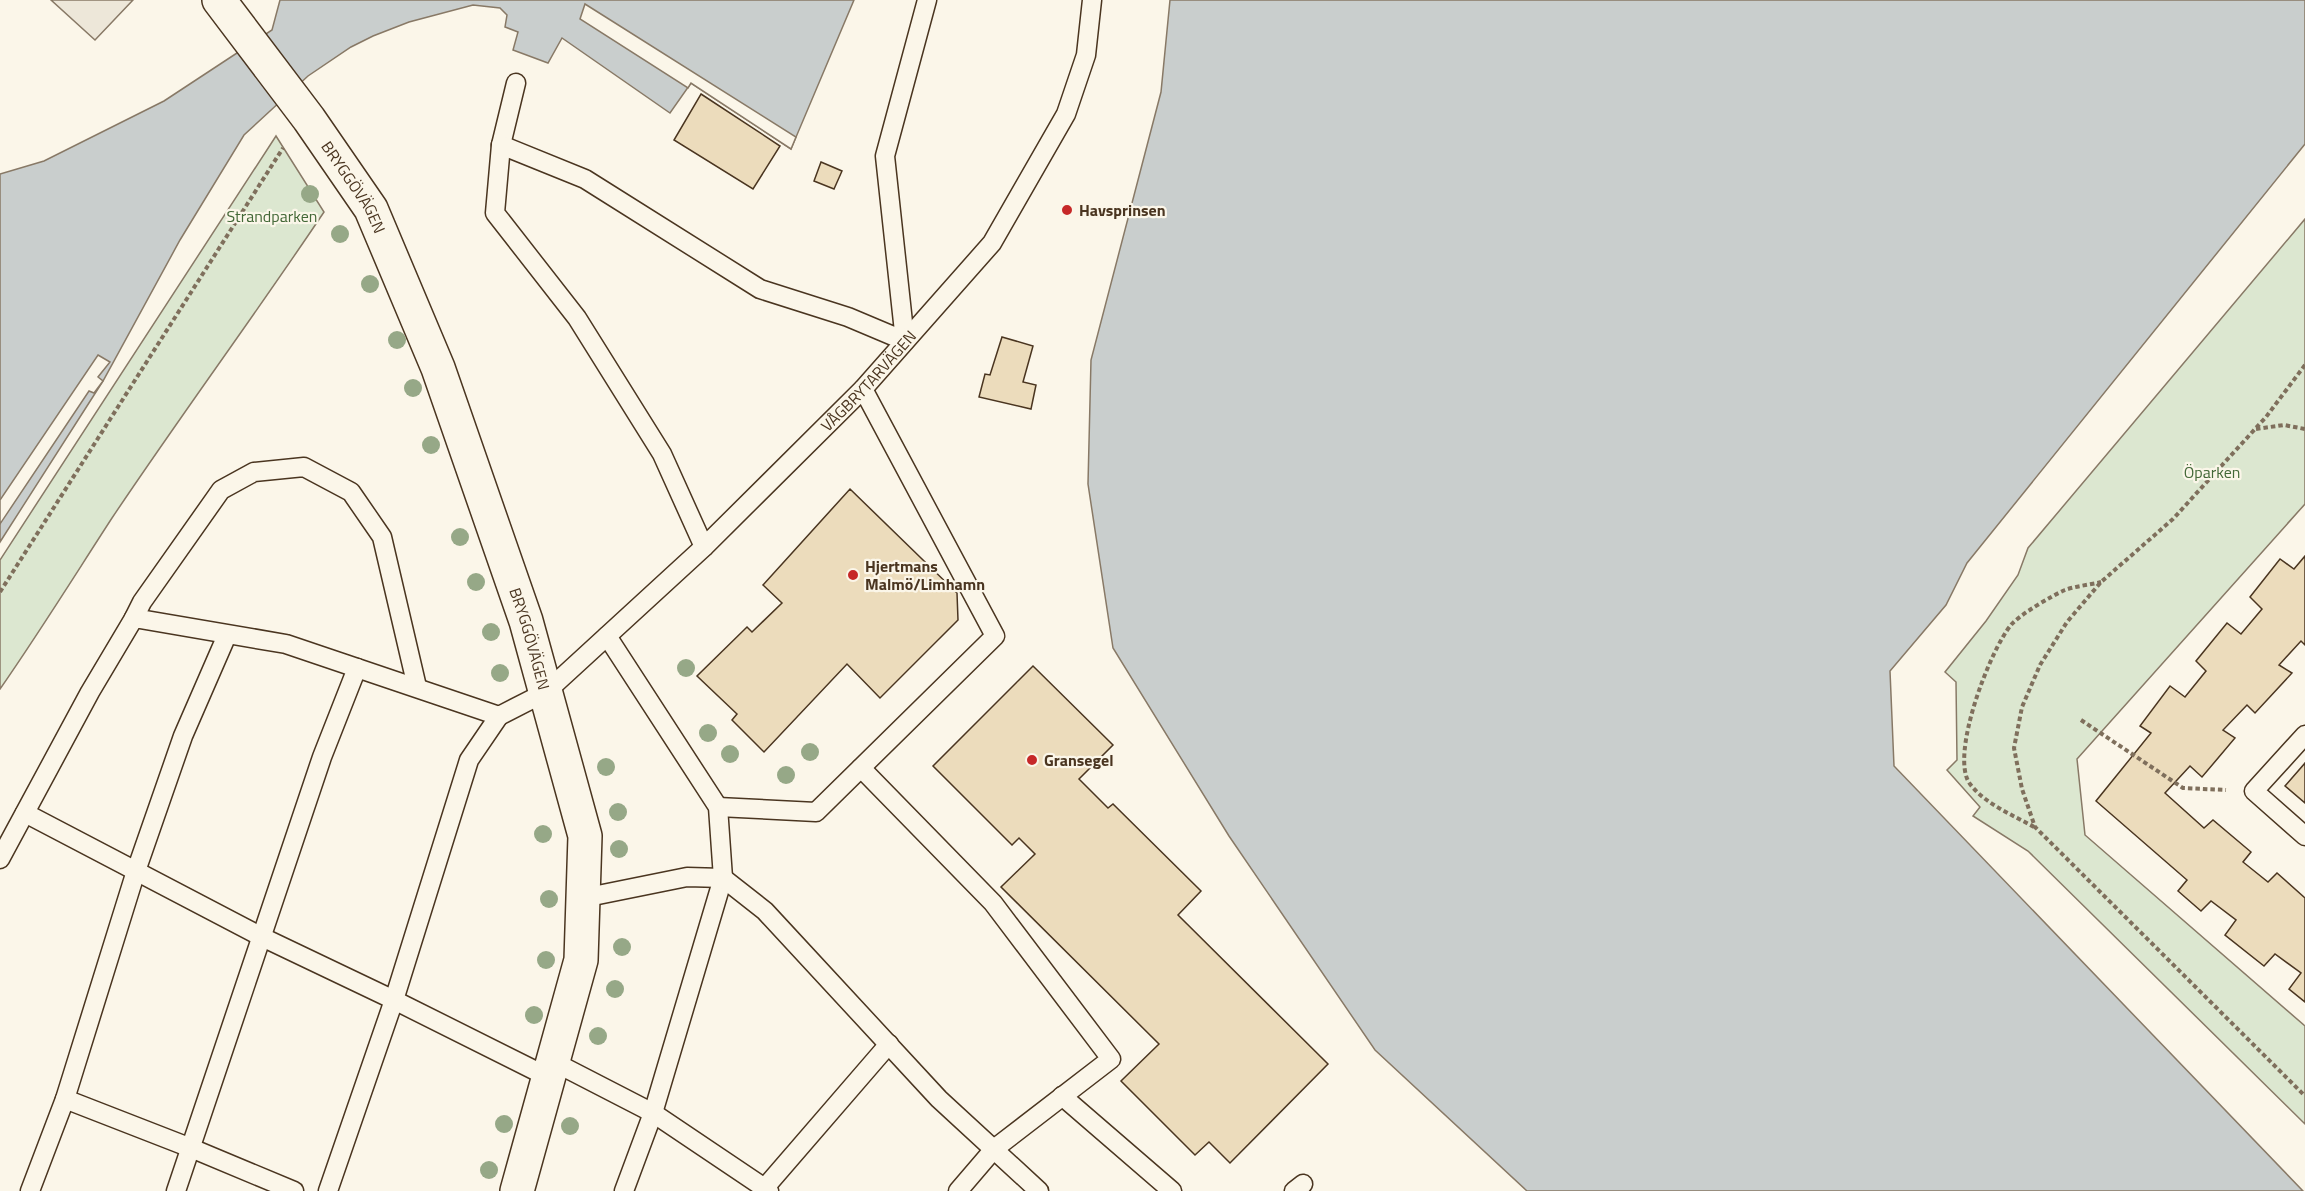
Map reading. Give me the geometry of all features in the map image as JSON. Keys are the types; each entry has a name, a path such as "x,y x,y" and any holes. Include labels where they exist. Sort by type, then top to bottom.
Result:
{"street":[{"name":"BRYGGÖVÄGEN","path":"219,0 309,118 371,209 438,368 525,621 585,836 581,960 517,1191"}],"lane":[{"path":"501,145 585,179 760,289 848,317 905,341 885,156 927,0"},
{"name":"VÅGBRYTARVÄGEN","path":"499,716 546,692 704,547 862,389 992,243 1066,114 1086,55 1092,0"},
{"path":"516,83 501,145 495,213 583,327 662,454 704,547"},
{"path":"718,807 816,812 995,636 862,389"},
{"path":"0,860 90,692 142,602 221,490 254,472 304,467 351,492 382,537 417,687"},
{"path":"134,618 286,644 499,716 469,760 394,1000 327,1191"},
{"path":"30,1191 65,1099 136,871 183,736 227,635"},
{"path":"607,636 718,807 723,878 653,1113 624,1191"},
{"path":"176,1191 322,757 357,668"},
{"path":"2305,735 2254,792 2305,836"},
{"path":"861,768 993,903 1111,1059 994,1149 958,1191"},
{"path":"25,813 262,937 394,1000 653,1113 765,1190 889,1044"},
{"path":"583,898 687,877 723,878 765,911 939,1099 1039,1191"},
{"path":"1062,1096 1172,1191"},
{"path":"65,1099 294,1191"}],"path":[{"path":"0,592 270,168 289,139 309,118"},
{"path":"2035,827 2022,789 2014,748 2022,707 2045,657 2067,622 2101,582 2173,519 2255,429 2305,365"},
{"path":"2255,429 2284,425 2305,429"},
{"path":"2101,582 2066,590 2012,623 1995,649 1981,682 1970,722 1963,769 1970,784 1992,804 2035,827 2305,1096"},
{"path":"2081,720 2183,788 2254,792"}],"green space":[{"name":"Strandparken","path":"276,136 324,212 112,518 0,689 0,560"},
{"name":"Öparken","path":"2305,219 2305,504 2077,759 2085,835 2305,1026 2305,1124 2028,851 1973,816 1980,807 1947,770 1957,760 1956,682 1945,672 1986,621 2018,575 2028,548"}],"shaded area":[{"path":"51,0 133,0 95,40"},
{"path":"280,0 854,0 791,149 691,83 670,113 562,38 548,63 513,50 518,32 505,27 507,15 500,8 473,5 409,22 351,47 308,76 244,135 180,240 103,381 0,542 0,174 44,161 164,101 272,30"},
{"path":"1170,0 2305,0 2305,144 1967,563 1946,605 1890,671 1894,766 2303,1191 1527,1191 1375,1050 1229,836 1113,648 1088,484 1091,360 1161,92"}],"pier":[{"path":"585,4 796,137 791,149 691,83 688,88 580,19"},
{"path":"98,355 110,362 98,377 103,381 94,393 89,391 0,524 0,500"}],"building":[{"path":"701,94 780,146 753,189 674,140"},
{"path":"821,162 842,171 834,189 814,181"},
{"path":"1002,337 1033,346 1023,382 1036,385 1031,409 979,397 985,374 990,375"},
{"path":"850,489 957,593 958,620 880,698 847,664 764,752 732,720 737,714 697,676 747,627 752,632 782,603 763,585"},
{"path":"2305,556 2305,645 2301,641 2279,665 2292,673 2255,713 2247,705 2223,730 2235,738 2202,777 2190,766 2165,793 2204,828 2213,820 2251,852 2243,862 2268,882 2277,873 2305,898 2305,1002 2289,989 2301,973 2275,954 2264,966 2225,935 2236,920 2211,901 2201,911 2178,891 2187,880 2096,801 2151,733 2140,726 2170,686 2185,697 2206,671 2196,661 2227,623 2241,634 2262,609 2250,597 2280,559 2294,569"},
{"path":"1033,666 1113,745 1079,779 1108,808 1113,804 1201,891 1178,915 1328,1064 1230,1163 1209,1142 1195,1155 1121,1081 1159,1044 1001,887 1035,854 1019,838 1012,845 933,766"},
{"path":"2305,763 2305,803 2285,786"}],"place":[{"name":"Havsprinsen","path":"1067,210"},
{"name":"Hjertmans Malmö/Limhamn","path":"853,575"},
{"name":"Gransegel","path":"1032,760"}]}
